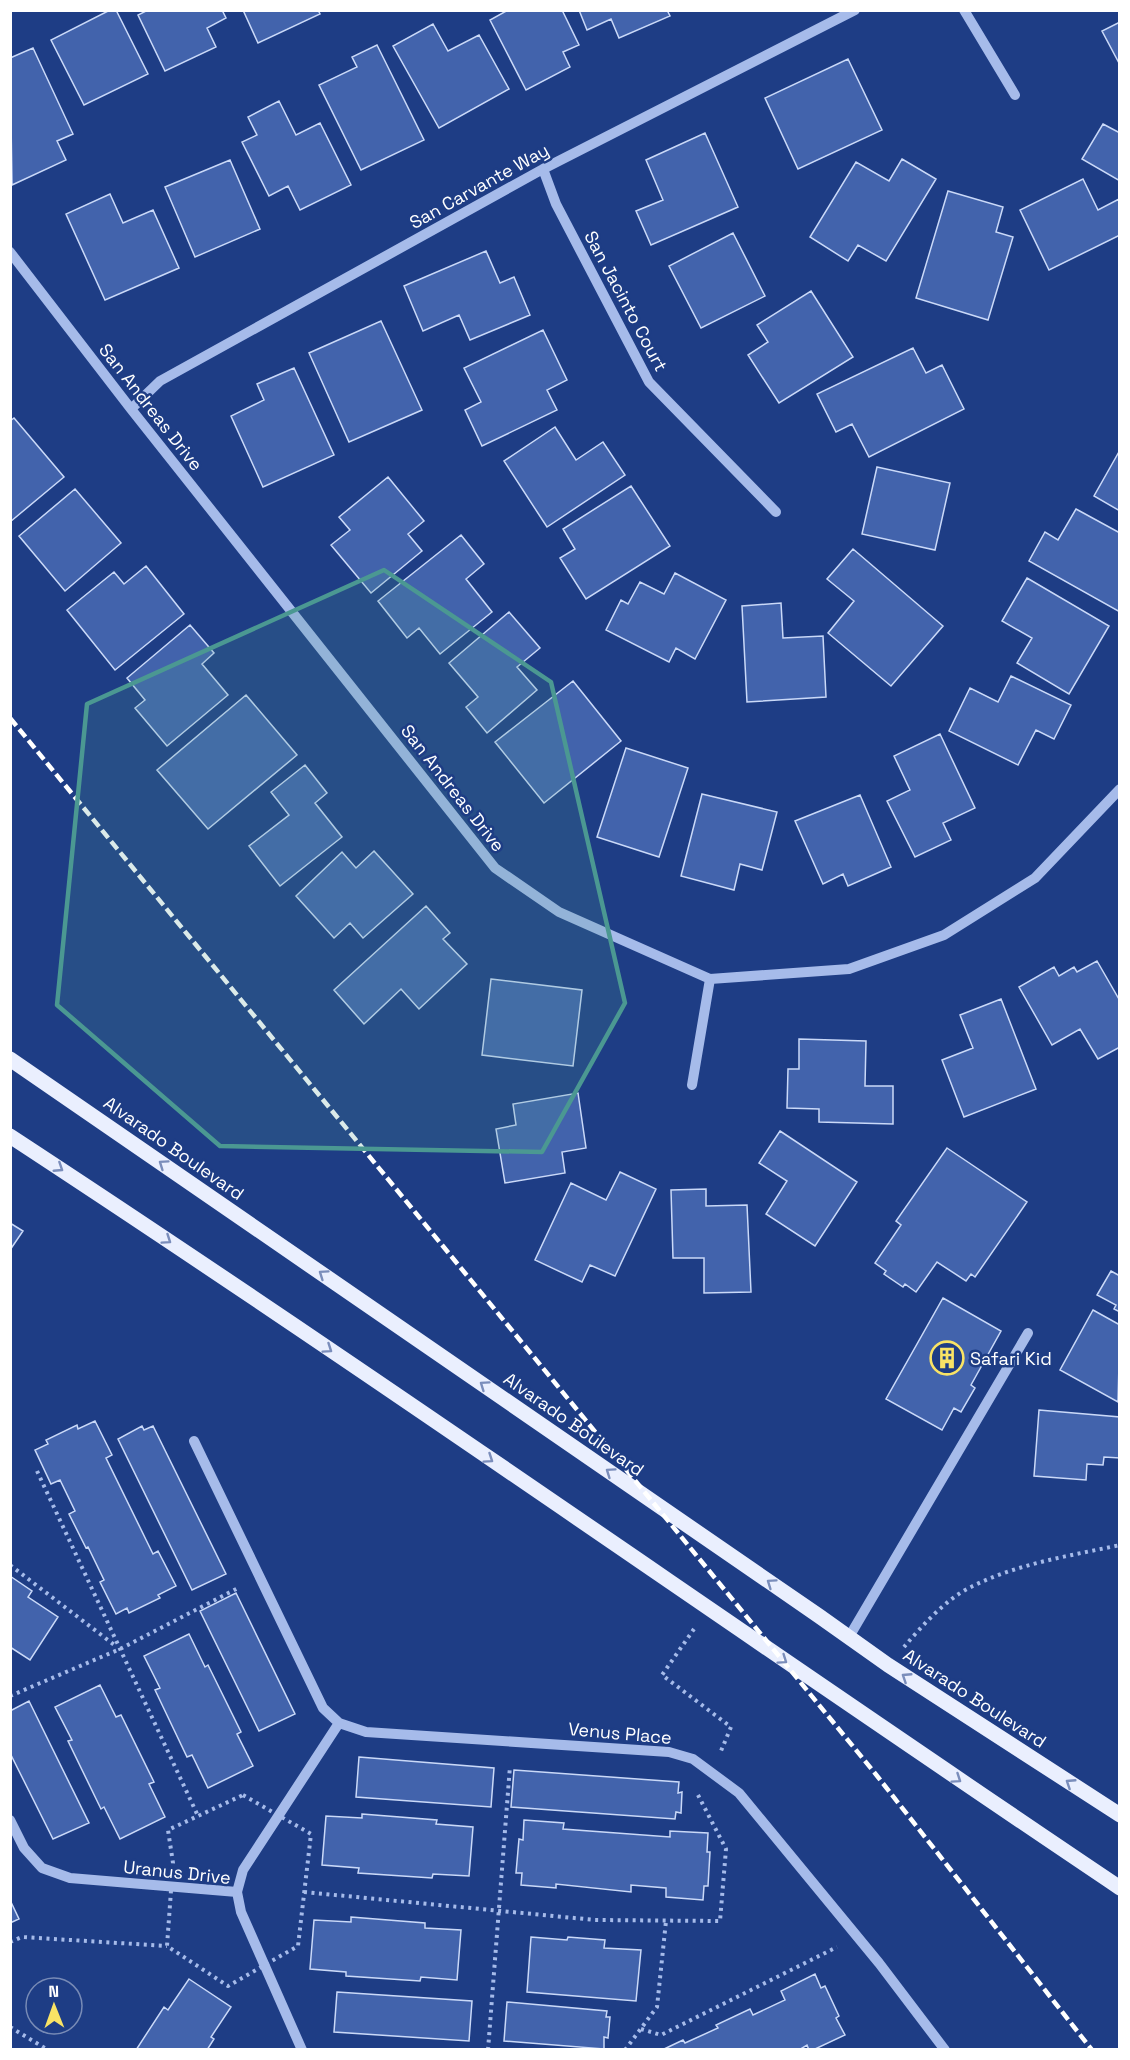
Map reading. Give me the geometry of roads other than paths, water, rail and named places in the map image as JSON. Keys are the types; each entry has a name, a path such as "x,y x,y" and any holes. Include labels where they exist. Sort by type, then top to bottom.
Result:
{"main road":[{"name":"Alvarado Boulevard","path":"10,1059 888,1665 1119,1815"},
{"path":"10,1136 118,1207 1119,1888"}],"street":[{"name":"San Carvante Way","path":"131,409 160,381 543,169 855,10"},
{"path":"964,10 1015,95"},
{"name":"San Jacinto Court","path":"543,169 556,204 650,382 776,512"},
{"name":"San Andreas Drive","path":"10,252 131,409 495,868 559,912 711,979 849,969 944,935 1035,878 1119,789"},
{"path":"692,1085 711,979"},
{"path":"849,1637 1028,1333"},
{"path":"194,1441 323,1708 339,1724 243,1870 237,1892"},
{"name":"Venus Place","path":"339,1724 366,1732 669,1752 693,1759 739,1793 945,2049"},
{"name":"Uranus Drive","path":"10,1820 24,1848 42,1868 70,1878 237,1892 241,1912 302,2049"}],"railway":[{"path":"10,718 874,1772 1092,2050"}],"place":[{"name":"Safari Kid","path":"947,1358"}]}
